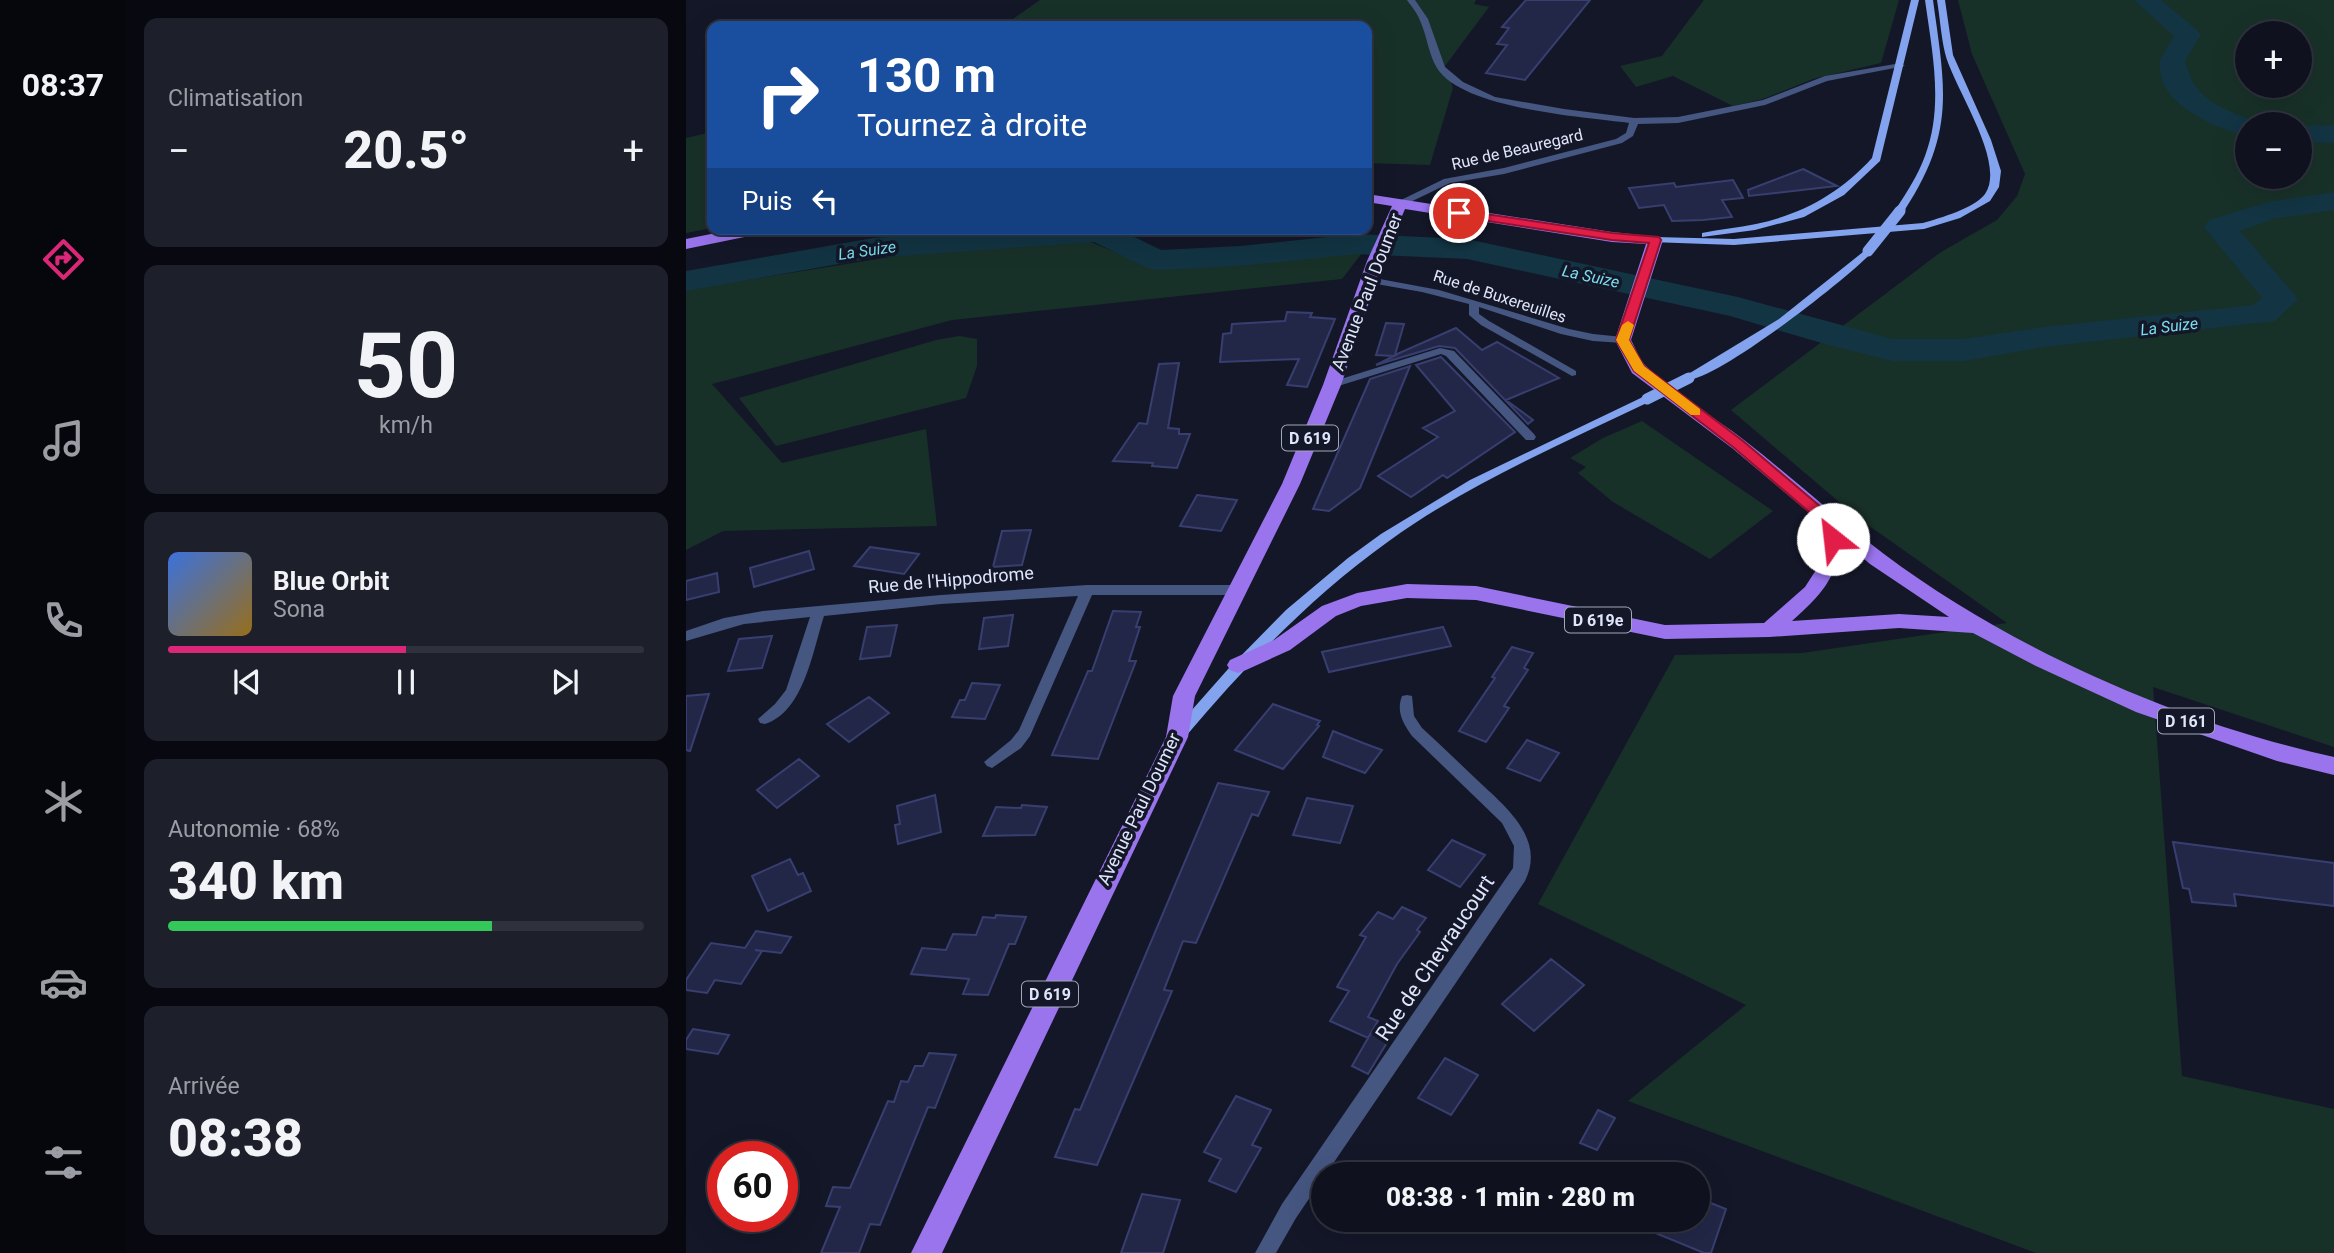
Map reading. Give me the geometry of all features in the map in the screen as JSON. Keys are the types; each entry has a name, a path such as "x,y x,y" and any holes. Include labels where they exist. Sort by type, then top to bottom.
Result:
{"main road":[{"path":"1655,240 1722,233 1790,219 1835,200 1862,178 1877,159 1902,66 1915,0"},
{"path":"1177,737 1238,665 1279,623 1381,540 1419,515 1495,473 1689,378 1779,325 1816,298 1868,251 1901,209 1932,156 1938,132 1941,97 1930,0"},
{"path":"1372,199 1612,237 1655,240 1734,242 1924,226 1956,216 1987,199 1994,187 1996,171 1949,55 1941,0"},
{"name":"Avenue Paul Doumer","path":"926,1253 1177,737 1184,696 1290,484 1332,385 1375,261 1400,204"},
{"path":"686,244 730,235"},
{"path":"1655,240 1623,340 1638,369 1738,444 1877,559 1977,626"},
{"path":"1769,630 1812,592 1826,570 1836,527"},
{"name":"D 619e","path":"1238,665 1282,645 1329,611 1357,600 1406,591 1475,593 1665,632 1769,630 1899,621 1977,626"},
{"name":"D 161","path":"1977,626 2055,667 2144,706 2250,743 2334,766"}],"street":[{"path":"1410,0 1424,19 1441,68 1460,84 1493,99 1634,121 1678,120 1719,113 1765,102 1825,79 1902,66"},
{"name":"Rue de Beauregard","path":"1400,204 1447,181 1504,171 1619,141 1630,134 1634,121"},
{"name":"Rue de Buxereuilles","path":"1369,280 1408,283 1474,302 1566,334 1623,340"},
{"path":"1474,302 1475,315 1485,323 1572,373"},
{"path":"1332,385 1440,351 1450,353 1530,437"},
{"path":"992,762 1016,744 1025,732 1087,590"},
{"name":"Rue de l'Hippodrome","path":"686,636 745,617 952,597 1087,590 1237,590"},
{"path":"765,719 780,708 793,692 818,612"},
{"name":"Rue de Chevraucourt","path":"1265,1253 1289,1211 1524,865 1519,834 1508,819 1417,732 1407,717 1407,699"}],"green space":[{"path":"1040,0 1476,0 1474,4 1489,7 1445,66 1453,88 1430,165 1372,163 1372,21 1010,21"},
{"path":"1704,0 1899,0 1881,63 1813,79 1763,99 1733,106 1673,76 1636,87 1620,66 1662,56"},
{"path":"1958,0 2334,0 2334,747 2153,687 2182,1076 2334,1109 2334,1253 2036,1253 1628,1101 1746,1005 1538,904 1675,655 1802,653 2007,623 1858,518 1731,410 1941,252 1997,220 2017,196 2025,174 1972,54"},
{"path":"707,133 707,229 686,233 686,138"},
{"path":"1081,238 1132,259 1362,253 1342,279 952,320 712,384 782,463 926,429 937,526 723,531 686,550 686,283 690,289 934,250"},
{"path":"959,336 977,339 977,366 966,398 776,446 739,398 936,340"},
{"path":"1642,421 1773,511 1710,559 1613,502 1578,473 1586,467 1570,458 1603,438"}],"building":[{"path":"1526,0 1590,0 1525,80 1486,73 1507,45 1497,44 1509,28 1502,27"},
{"path":"1803,169 1837,186 1749,196 1748,190"},
{"path":"1733,180 1743,198 1722,200 1732,217 1703,220 1672,221 1664,205 1639,208 1629,188 1674,183 1676,187"},
{"path":"1287,312 1312,313 1310,317 1335,319 1307,387 1287,385 1299,359 1220,362 1223,334 1231,333 1232,324 1285,321"},
{"path":"1386,323 1404,324 1395,355 1456,328 1482,350 1497,342 1559,378 1506,400 1533,420 1528,424 1455,348 1439,346 1376,365 1394,356 1376,355"},
{"path":"1441,357 1515,432 1447,478 1443,475 1411,497 1378,476 1438,437 1423,428 1455,411 1416,365"},
{"path":"1179,363 1168,428 1179,429 1179,434 1190,434 1177,468 1152,466 1153,463 1113,461 1139,423 1147,424 1159,364"},
{"path":"1410,366 1360,488 1329,511 1313,509 1370,379"},
{"path":"1197,495 1237,500 1221,531 1180,526"},
{"path":"1031,530 1022,565 993,567 1002,531"},
{"path":"870,547 919,554 904,574 854,566"},
{"path":"809,551 814,569 754,587 750,568"},
{"path":"717,573 719,592 686,600 686,581"},
{"path":"1113,611 1141,612 1136,627 1140,627 1129,661 1136,661 1098,759 1052,755 1088,671 1092,671"},
{"path":"1013,615 1008,646 979,649 984,618"},
{"path":"897,625 890,656 860,659 867,627"},
{"path":"1443,627 1451,646 1329,672 1322,652"},
{"path":"772,636 762,668 728,671 739,639"},
{"path":"1512,647 1533,653 1524,668 1528,670 1504,706 1509,708 1486,742 1459,731 1495,678 1492,677"},
{"path":"972,683 1000,685 985,719 952,717 960,700 965,700"},
{"path":"709,694 690,751 686,750 686,696"},
{"path":"869,697 889,713 849,742 827,724"},
{"path":"1273,704 1320,721 1317,725 1319,726 1283,769 1235,750"},
{"path":"1333,731 1382,750 1365,773 1323,757"},
{"path":"1527,740 1559,753 1540,781 1507,768"},
{"path":"799,759 819,776 777,808 757,790"},
{"path":"1218,783 1269,792 1258,816 1252,814 1196,943 1183,941 1164,990 1172,991 1097,1165 1055,1157 1075,1109 1080,1110"},
{"path":"935,795 941,832 898,844 895,825 900,824 897,806"},
{"path":"1307,798 1353,806 1340,843 1293,835"},
{"path":"1022,805 1047,807 1035,835 983,836 996,807 1021,808"},
{"path":"1452,840 1485,855 1460,887 1428,870"},
{"path":"2173,842 2334,863 2334,906 2234,894 2236,906 2192,902 2189,889 2183,888"},
{"path":"790,859 798,875 803,873 811,891 768,911 752,876"},
{"path":"1402,907 1426,918 1368,1017 1378,1021 1368,1038 1330,1021 1349,991 1337,987 1366,937 1360,935 1378,912 1393,919"},
{"path":"996,915 1026,917 1015,944 1009,944 988,995 963,994 969,979 911,974 922,948 946,950 953,934 976,935 983,917 995,918"},
{"path":"756,931 791,937 781,953 755,950 762,951 741,984 715,980 707,993 686,990 686,980 711,943 745,948"},
{"path":"1551,959 1584,985 1534,1031 1502,1004"},
{"path":"1376,1024 1394,1031 1368,1074 1352,1066"},
{"path":"693,1029 729,1035 718,1054 686,1049 686,1040"},
{"path":"929,1053 956,1055 935,1108 928,1107 880,1225 870,1224 859,1253 821,1253 840,1207 826,1206 833,1187 850,1188 888,1101 894,1102 901,1081 908,1082 915,1066 923,1066"},
{"path":"1445,1058 1478,1075 1451,1115 1418,1098"},
{"path":"1236,1096 1271,1110 1252,1145 1261,1148 1236,1192 1209,1181 1221,1159 1204,1152"},
{"path":"1598,1110 1615,1118 1597,1150 1580,1143"},
{"path":"1142,1194 1180,1200 1163,1253 1121,1253"},
{"path":"1710,1203 1726,1209 1711,1253 1704,1253 1653,1232 1710,1232"}],"waterway":[{"name":"La Suize","path":"2146,0 2188,35 2172,61 2177,84 2205,111 2235,123"},
{"name":"La Suize","path":"2312,134 2334,134"},
{"name":"La Suize","path":"1105,235 1156,260 1240,256 1356,244 1467,249 1738,307 1837,337 1893,350 1964,350 2044,337 2263,314 2281,299 2220,227 2268,211 2334,201"},
{"name":"La Suize","path":"686,281 873,248 1057,235"}],"slow traffic":[{"path":"1628,325 1623,340 1638,369 1695,412"}],"route":[{"path":"1459,213 1612,237 1655,240 1623,340 1638,369 1738,444 1836,527 1833,539"}]}
